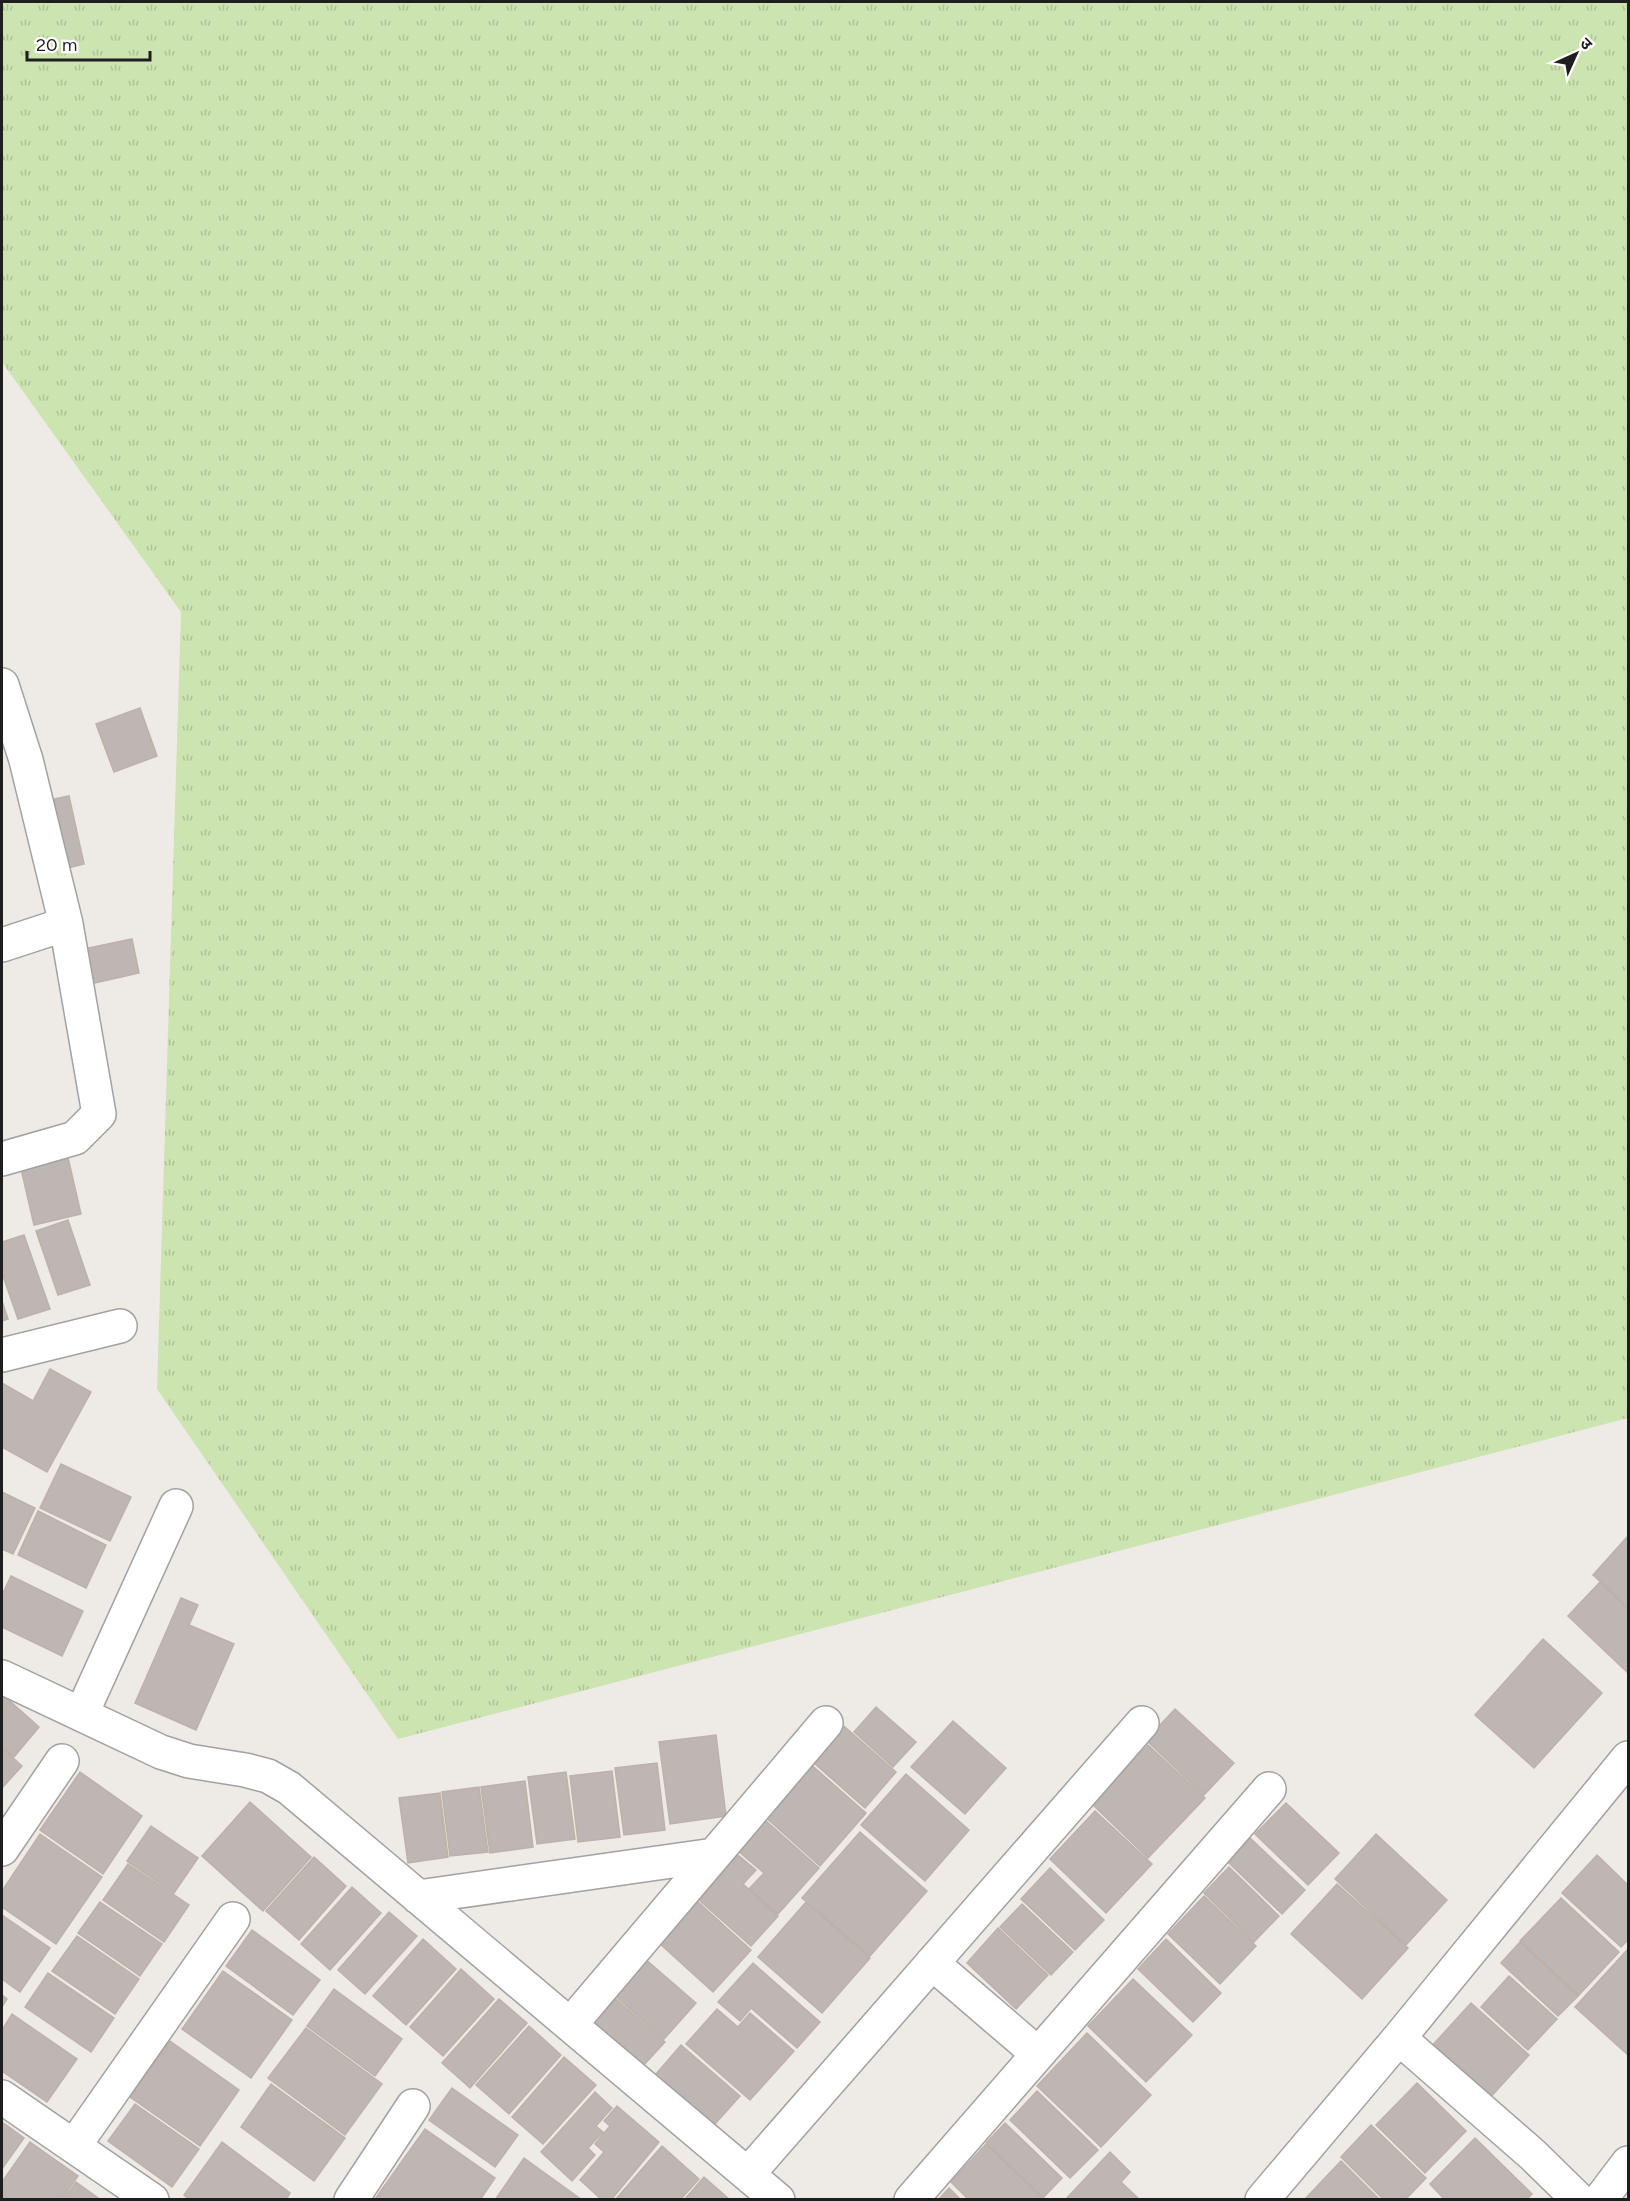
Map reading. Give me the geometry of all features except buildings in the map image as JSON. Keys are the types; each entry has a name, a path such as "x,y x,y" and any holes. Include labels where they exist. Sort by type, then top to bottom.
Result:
{"street":[{"path":"2,685 14,764 66,924 99,1114 75,1138 2,1160"},
{"path":"2,945 66,924"},
{"path":"2,1355 120,1326"},
{"path":"82,1713 176,1506"},
{"path":"2,1677 161,1752 189,1761 268,1776 289,1788 778,2199"},
{"path":"570,2025 826,1723"},
{"path":"748,2174 1142,1723"},
{"path":"1262,2199 1399,2038 1629,1758"},
{"path":"2,1850 62,1761"},
{"path":"910,2199 1269,1789"},
{"path":"418,1897 714,1855"},
{"path":"74,2146 233,1919"},
{"path":"932,1962 1038,2054"},
{"path":"1399,2038 1533,2155 1579,2199"},
{"path":"2,2097 152,2199"},
{"path":"351,2199 413,2106"},
{"path":"1600,2199 1629,2163"}],"green space":[{"path":"2,2 1628,2 1628,1418 398,1739 157,1389 181,612 2,362"}]}
